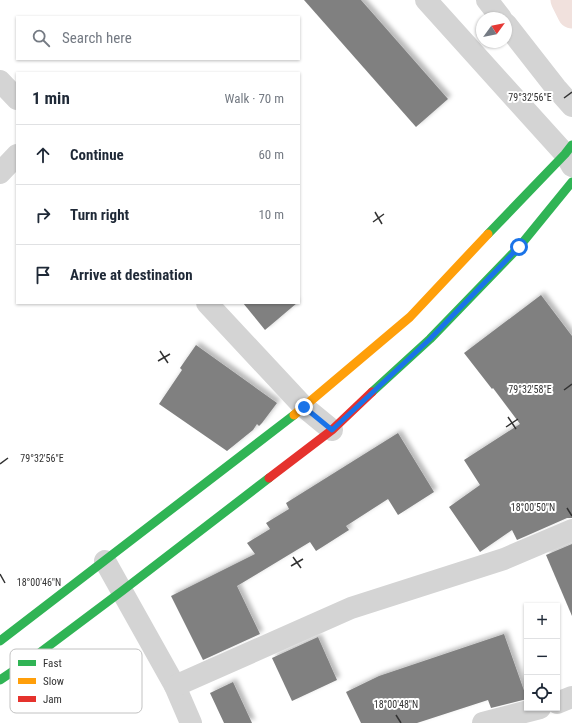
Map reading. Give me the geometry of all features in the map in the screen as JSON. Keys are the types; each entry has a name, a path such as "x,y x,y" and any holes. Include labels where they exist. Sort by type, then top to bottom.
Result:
{"street":[{"path":"0,641 304,407 410,317 505,215 570,155 426,0"},
{"path":"488,0 497,12"},
{"path":"512,32 572,106"},
{"path":"0,81 16,98"},
{"path":"0,173 16,156"},
{"path":"45,649 122,592 332,430 447,322 519,247 572,182"},
{"path":"208,304 304,407 332,430"},
{"path":"175,686 351,608 504,559 572,530"},
{"path":"105,561 175,686 191,723"},
{"path":"0,680 10,673"},
{"path":"560,702 572,696"},
{"path":"483,723 529,711"}],"building":[{"path":"304,0 361,0 448,99 416,127"},
{"path":"541,295 572,336 572,518 567,518 517,540 512,530 480,552 449,507 480,485 464,460 520,424 464,353"},
{"path":"244,304 296,304 265,330"},
{"path":"196,345 277,403 259,426 257,424 253,430 227,451 159,404 182,370 180,368"},
{"path":"398,433 434,492 398,515 388,499 346,526 349,530 316,551 310,542 237,586 260,634 203,660 171,596 255,554 247,543 270,529 266,523 289,509 286,503"},
{"path":"572,544 572,616 546,555"},
{"path":"504,634 524,691 524,700 491,708 488,700 417,723 361,723 346,692 379,676"},
{"path":"318,637 337,680 292,701 272,658"},
{"path":"233,682 252,723 224,723 210,693"}],"waterway":[{"path":"565,0 572,14"}],"traffic: fast":[{"path":"488,234 572,145"},
{"path":"372,392 430,339 519,247 572,182"},
{"path":"0,641 294,415"},
{"path":"45,649 269,478"},
{"path":"0,680 10,673"}],"traffic: slow":[{"path":"294,415 410,317 488,234"}],"traffic: jam":[{"path":"269,478 332,430 372,392"}],"route":[{"path":"304,407 332,430 430,339 519,247"}]}
